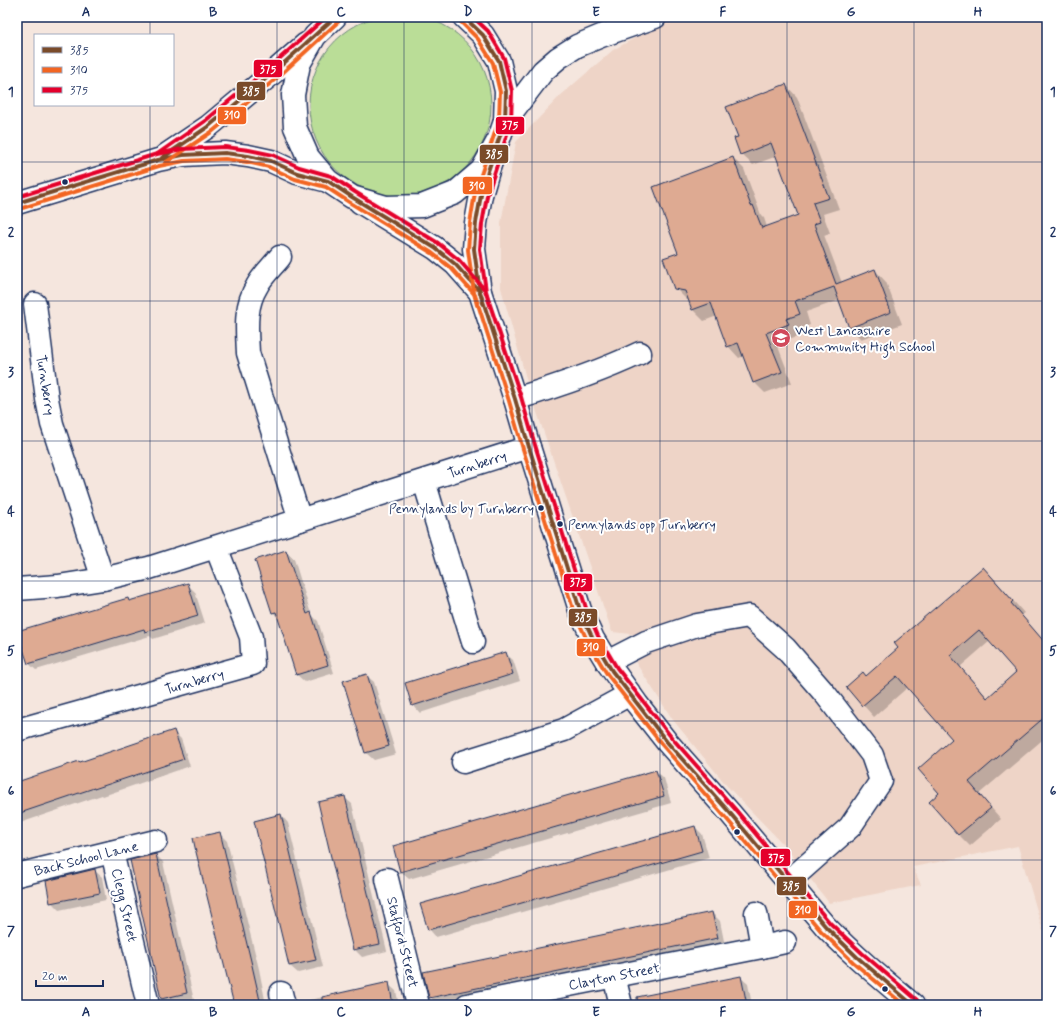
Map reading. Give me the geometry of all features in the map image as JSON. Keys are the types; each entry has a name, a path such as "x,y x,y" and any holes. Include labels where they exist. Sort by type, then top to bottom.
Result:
{"street":[{"path":"158,160 209,126 274,72 335,17"},
{"path":"464,17 483,35 498,62 506,91 502,130 486,177 476,223 474,250 480,292 515,399 580,610 593,639 607,662 667,742 730,813 826,927 867,966 914,1005"},
{"path":"352,197 386,207 422,206 455,193 482,170 502,130 543,71 558,58 583,44 655,17"},
{"path":"315,36 299,64 293,95 296,127 308,157 328,181 435,248 455,264 480,292"},
{"path":"17,203 158,160 183,155 225,153 248,156 271,161 298,173 328,181"},
{"path":"280,257 257,285 249,304 246,326 248,353 300,520"},
{"name":"Turnberry","path":"35,304 47,399 52,424 103,579"},
{"path":"515,399 549,389 640,353"},
{"name":"Turnberry","path":"17,589 58,586 103,579 149,568 529,447"},
{"path":"424,481 473,642"},
{"name":"Turnberry","path":"17,730 253,664 251,637 216,547"},
{"path":"607,662 646,642 697,625 749,616 785,648 826,695 872,755 881,781 850,827 788,882"},
{"path":"463,762 564,730 630,694"},
{"name":"Back School Lane","path":"17,875 156,842"},
{"name":"Clegg Street","path":"112,852 148,1005"},
{"name":"Stafford Street","path":"388,879 418,1005"},
{"path":"756,913 762,947"},
{"name":"Clayton Street","path":"467,1005 785,942"},
{"path":"614,976 621,1005"}],"shaded area":[{"name":"West Lancashire Community High School","path":"673,17 1047,17 1047,929 1043,931 1018,846 913,867 921,885 829,903 784,845 728,787 673,720 636,663 641,635 612,632 529,389 501,288 501,223 516,142 560,96 613,50"}],"green space":[{"path":"391,14 409,14 435,21 451,29 470,47 476,54 484,70 491,96 491,114 484,140 476,156 458,175 451,181 426,192 409,196 391,196 365,189 349,181 324,156 316,140 311,123 309,114 309,96 316,70 324,54 349,29 365,21 382,16"}],"building":[{"path":"786,84 829,198 813,203 820,222 814,224 836,284 875,269 891,312 849,328 834,287 795,301 800,314 786,319 789,324 766,333 782,372 753,383 738,343 727,347 711,303 692,310 685,291 674,289 663,258 678,253 653,187 733,157 751,206 753,205 762,228 798,215 771,143 740,155 734,138 738,137 726,107"},
{"path":"286,550 307,614 311,612 328,665 296,675 276,612 272,613 255,560"},
{"path":"983,567 1013,601 1011,603 1047,645 1047,715 969,782 991,808 958,835 929,802 939,793 918,769 952,739 897,676 862,706 846,687 863,672 866,676 898,648 894,643","holes":["979,630 1016,672 987,698 950,655"]},
{"path":"188,583 198,616 145,632 144,629 28,664 17,631 128,598 129,601"},
{"path":"506,652 513,674 412,706 405,683"},
{"path":"367,674 389,746 365,753 343,681"},
{"path":"174,730 184,759 17,814 17,782"},
{"path":"656,770 664,796 400,872 393,846"},
{"path":"345,796 380,944 353,950 318,802"},
{"path":"281,814 316,960 289,966 254,821"},
{"path":"695,826 702,851 428,930 420,904"},
{"path":"220,832 261,1005 234,1005 196,852 193,838"},
{"path":"156,854 187,993 161,999 130,860"},
{"path":"95,869 100,893 50,903 46,881"},
{"path":"712,912 718,938 429,998 423,972"},
{"path":"741,976 747,1005 638,1005 637,997"},
{"path":"389,982 393,1005 322,1005 322,997"}],"transit line":[{"name":"375","path":"159,153 205,121 270,67 326,17"},
{"name":"385","path":"162,158 209,126 274,72 335,17"},
{"name":"385","path":"464,17 483,35 499,61 506,91 505,121 481,195 476,223 474,249 483,303"},
{"name":"375","path":"473,17 488,31 504,58 512,91 511,122 487,196 482,224 480,249 486,291 489,301"},
{"name":"310","path":"165,163 213,131 278,77 339,21"},
{"name":"310","path":"460,21 478,39 493,63 500,92 499,120 475,193 470,223 468,250 477,305"},
{"name":"375","path":"17,197 157,154 182,149 225,147 249,150 273,155 299,167 331,176 438,243 459,260 485,290 521,397 586,608 598,636 617,668 672,738 735,809 830,923 862,953 917,1000"},
{"name":"385","path":"17,203 158,160 183,155 225,153 248,156 271,161 297,173 328,181 435,248 455,264 480,292 515,399 580,610 593,639 612,671 667,742 730,813 826,927 857,957 913,1005"},
{"name":"310","path":"19,209 159,166 184,161 225,159 247,162 269,167 295,179 326,187 432,253 451,268 475,295 574,612 588,642 607,674 663,746 821,931 853,962 904,1005"}],"place":[{"name":"West Lancashire Community High School","path":"781,338"},
{"name":"Pennylands by Turnberry","path":"541,508"},
{"name":"Pennylands opp Turnberry","path":"560,524"}]}
